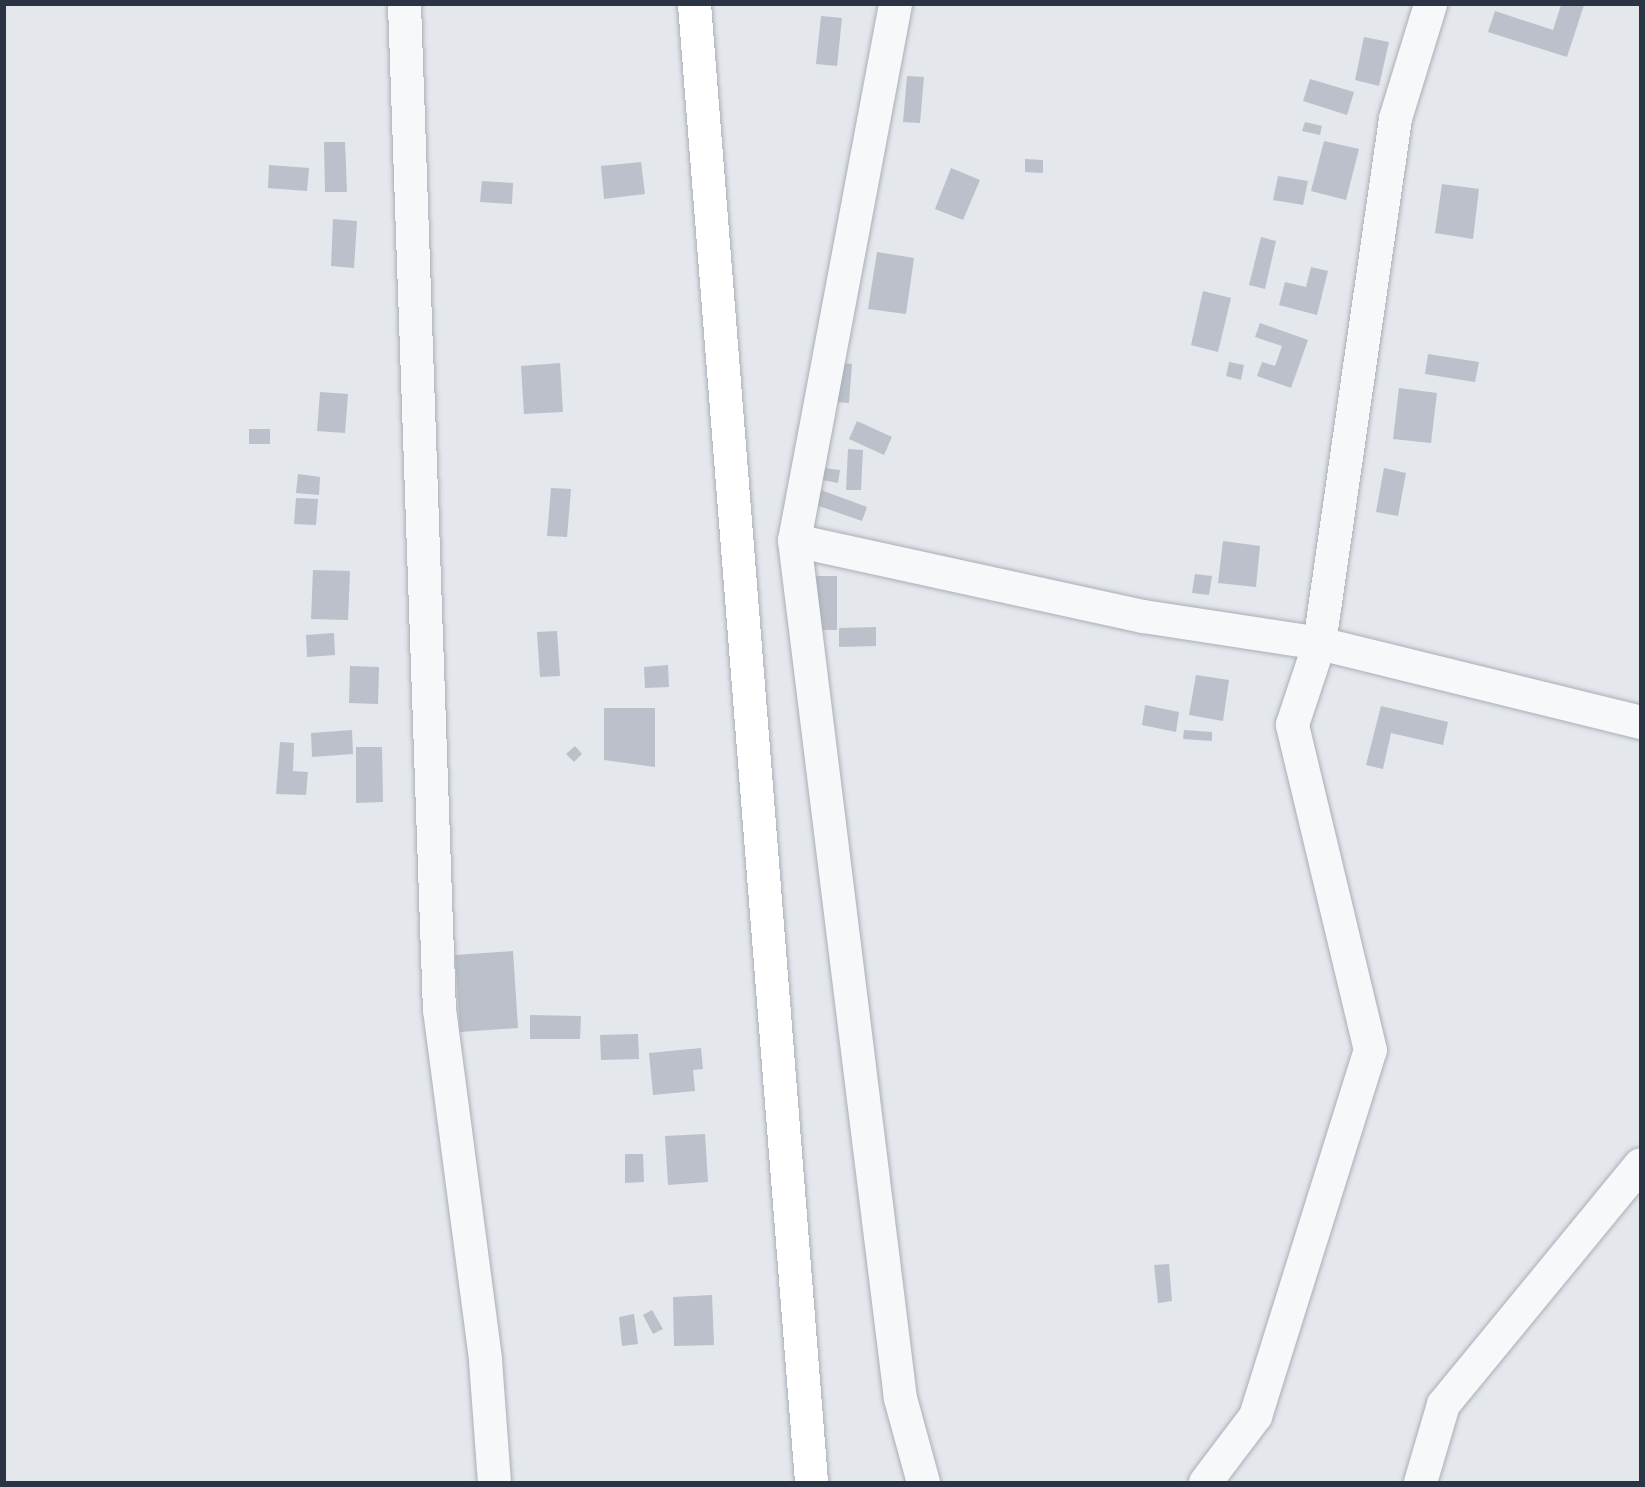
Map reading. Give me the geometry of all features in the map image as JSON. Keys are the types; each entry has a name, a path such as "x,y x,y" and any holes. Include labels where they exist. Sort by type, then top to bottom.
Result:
{"main road":[{"path":"694,4 811,1482"}],"street":[{"path":"404,4 440,1009 485,1360 494,1482"},
{"path":"896,4 794,540 900,1398 923,1482"},
{"path":"1205,1482 1255,1416 1370,1050 1292,724 1319,643 1395,118 1430,4"},
{"path":"794,540 1143,616 1319,643 1641,722"},
{"path":"1420,1482 1443,1404 1641,1164"}],"building":[{"path":"1561,5 1584,5 1567,57 1488,32 1495,11 1553,30"},
{"path":"821,16 842,18 837,66 816,64"},
{"path":"1364,37 1389,42 1379,86 1355,80"},
{"path":"907,76 924,77 920,123 903,122"},
{"path":"1310,79 1354,92 1347,115 1303,101"},
{"path":"1305,122 1322,126 1320,135 1302,131"},
{"path":"1324,141 1359,149 1346,200 1311,191"},
{"path":"324,142 345,142 347,192 325,192"},
{"path":"1025,159 1043,160 1043,173 1025,172"},
{"path":"641,162 645,194 604,199 601,166"},
{"path":"269,165 309,168 307,191 268,188"},
{"path":"951,168 980,180 963,220 935,209"},
{"path":"1278,176 1308,181 1303,205 1273,200"},
{"path":"482,181 513,183 512,204 480,202"},
{"path":"1442,184 1479,189 1473,239 1435,233"},
{"path":"333,219 357,221 354,268 331,266"},
{"path":"1261,237 1276,241 1265,289 1249,285"},
{"path":"877,252 914,258 906,314 868,309"},
{"path":"1311,267 1328,271 1317,315 1279,305 1285,282 1306,287"},
{"path":"1203,291 1231,298 1218,352 1191,345"},
{"path":"1260,323 1308,340 1291,388 1257,376 1262,362 1275,366 1282,346 1255,337"},
{"path":"1428,354 1479,362 1475,382 1425,374"},
{"path":"831,362 852,364 849,403 827,401"},
{"path":"1229,362 1244,365 1241,380 1226,376"},
{"path":"560,363 563,412 524,414 521,366"},
{"path":"1399,388 1437,393 1431,443 1393,439"},
{"path":"320,392 348,394 345,433 317,431"},
{"path":"857,421 892,437 884,455 849,439"},
{"path":"249,429 270,429 270,444 249,444"},
{"path":"848,449 863,450 861,490 846,490"},
{"path":"824,468 840,470 838,483 822,480"},
{"path":"1384,468 1406,473 1398,516 1376,512"},
{"path":"298,474 320,477 319,495 296,493"},
{"path":"551,488 571,489 567,537 547,536"},
{"path":"821,490 867,507 862,521 816,505"},
{"path":"296,498 318,499 316,525 294,524"},
{"path":"1223,541 1260,546 1256,587 1218,583"},
{"path":"313,570 350,571 348,620 311,619"},
{"path":"1195,574 1212,576 1209,595 1192,593"},
{"path":"815,576 837,576 837,630 815,630"},
{"path":"876,627 876,646 839,647 839,628"},
{"path":"557,631 560,676 540,677 537,632"},
{"path":"334,633 335,655 307,657 306,635"},
{"path":"668,665 669,687 645,688 644,667"},
{"path":"350,666 379,667 378,704 349,703"},
{"path":"1196,675 1229,680 1223,721 1189,715"},
{"path":"1145,705 1179,712 1176,732 1142,725"},
{"path":"1381,706 1448,722 1443,745 1391,733 1383,769 1366,765"},
{"path":"604,708 655,708 655,767 604,760"},
{"path":"352,730 353,754 312,757 311,733"},
{"path":"1184,730 1212,732 1212,741 1183,739"},
{"path":"280,742 294,743 293,771 308,772 306,795 276,794"},
{"path":"575,746 582,754 574,762 566,754"},
{"path":"356,747 382,747 383,802 356,803"},
{"path":"513,951 518,1028 460,1032 455,955"},
{"path":"530,1015 581,1016 580,1039 530,1039"},
{"path":"638,1034 639,1059 601,1060 600,1035"},
{"path":"701,1048 703,1069 693,1070 695,1091 653,1095 649,1053"},
{"path":"705,1134 708,1182 668,1185 665,1136"},
{"path":"625,1154 643,1154 644,1182 625,1183"},
{"path":"1169,1264 1172,1301 1158,1303 1154,1265"},
{"path":"712,1295 714,1345 674,1346 673,1297"},
{"path":"652,1310 663,1329 653,1334 643,1315"},
{"path":"634,1314 638,1344 622,1346 619,1317"}]}
